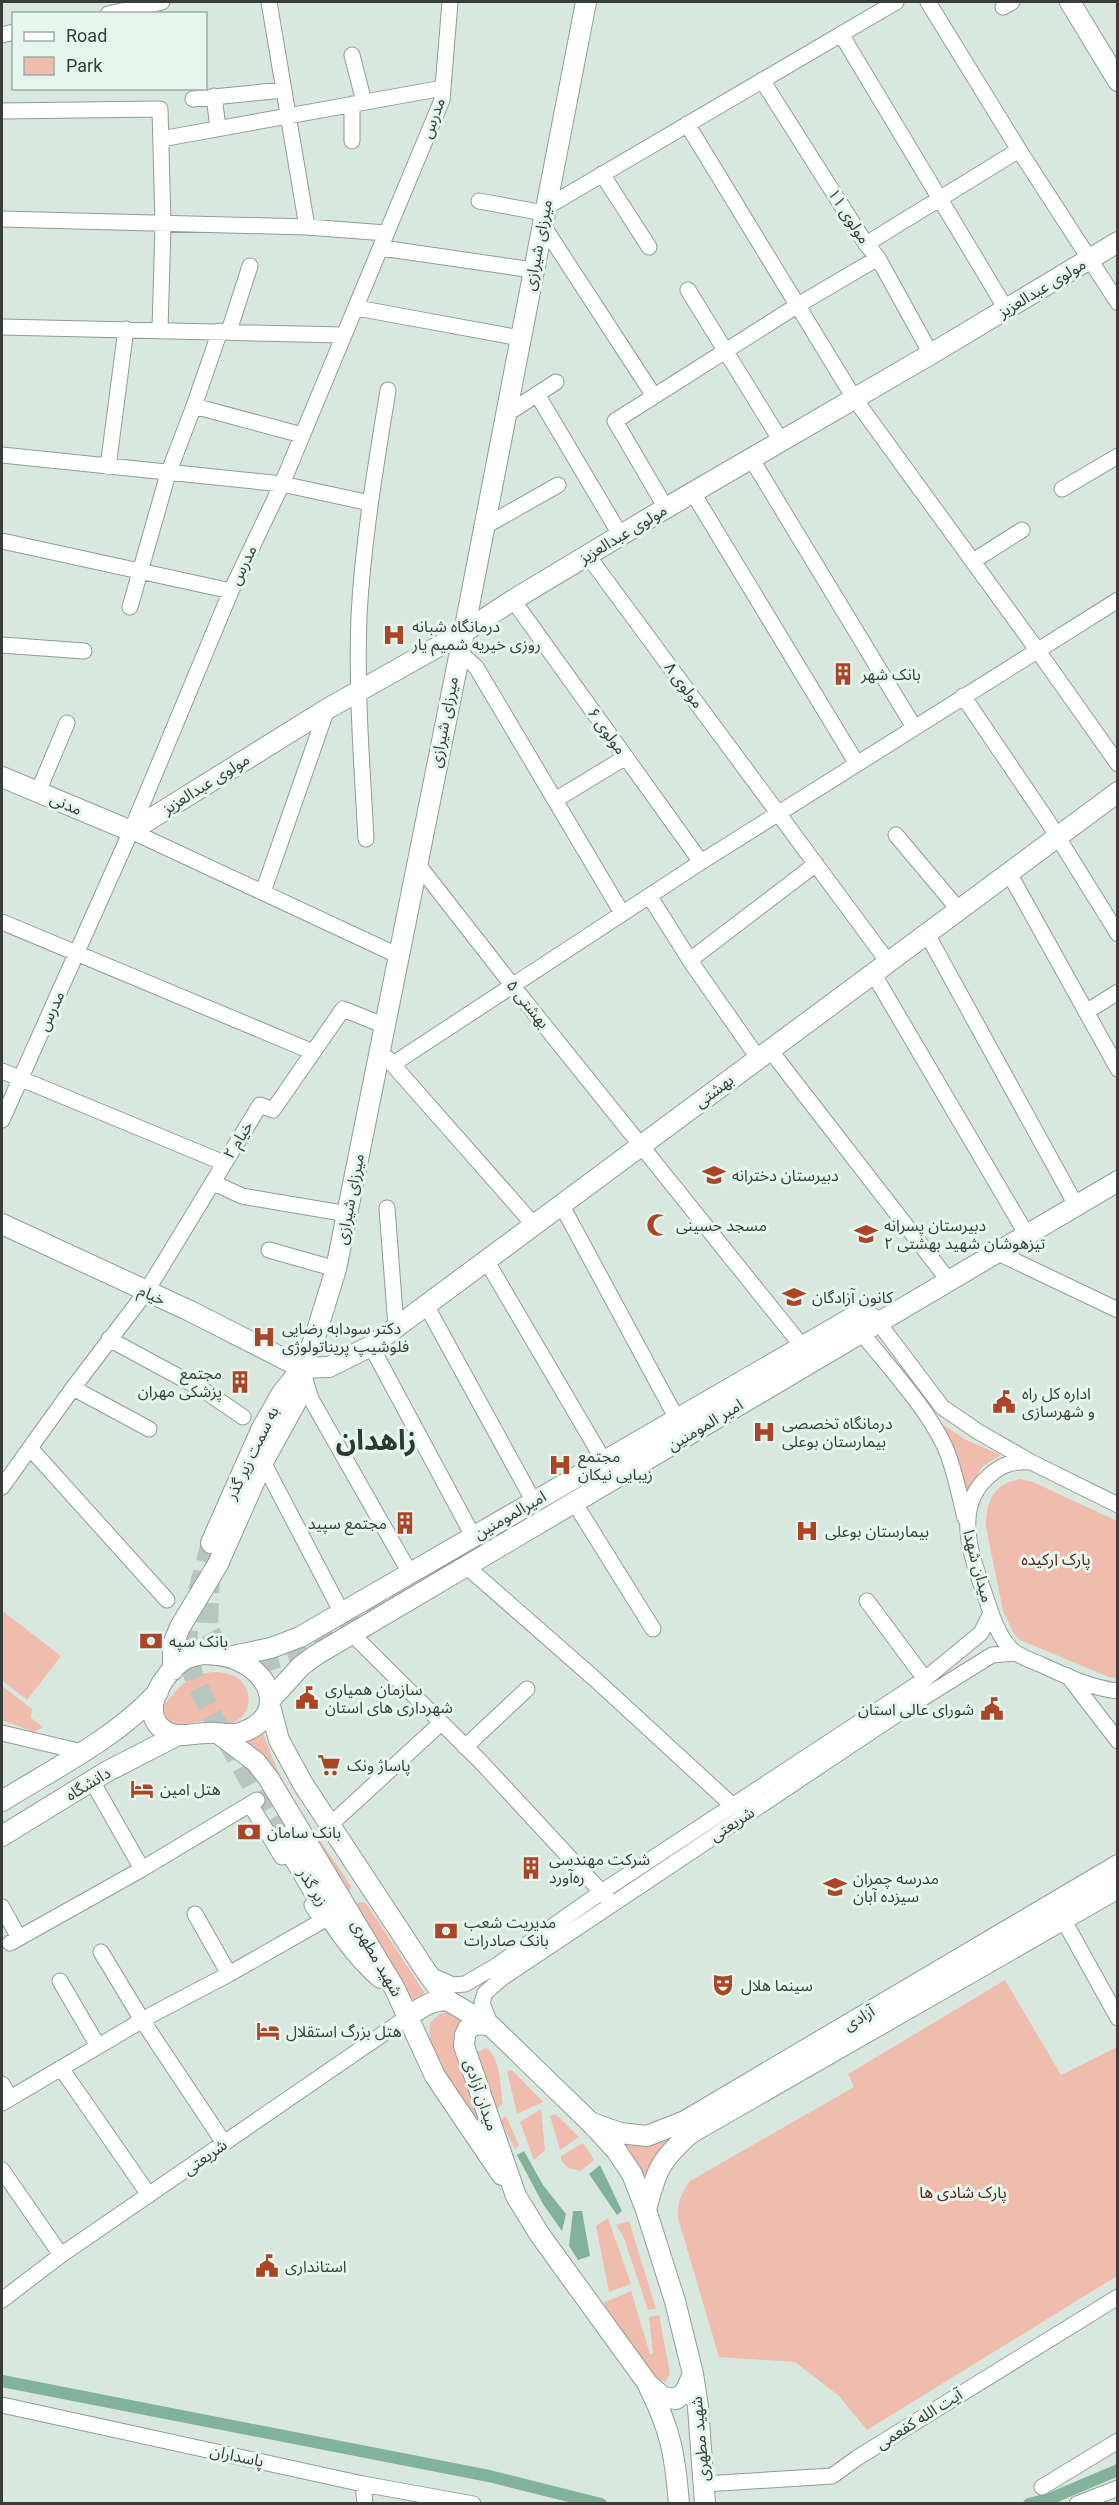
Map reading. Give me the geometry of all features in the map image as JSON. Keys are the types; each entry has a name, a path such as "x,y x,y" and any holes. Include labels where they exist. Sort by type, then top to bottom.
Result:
{"main road":[{"name":"میرزای شیرازی","path":"302,1368 315,1337 336,1269 348,1214 383,1025 461,642 586,2"},
{"path":"1070,2 1118,81"},
{"name":"مولوی عبدالعزیز","path":"131,831 359,690 461,642 513,600 1118,242"},
{"name":"مدنی","path":"2,777 131,831"},
{"name":"بهشتی","path":"302,1368 329,1367 370,1346 1118,792"},
{"name":"امیر المومنین","path":"271,1703 301,1666 352,1634 1118,1181"},
{"name":"خیام","path":"2,1224 190,1311 302,1368"},
{"name":"امیرالمومنین","path":"228,1657 285,1643 342,1613 862,1312 870,1327"},
{"path":"173,1670 173,1644 184,1616 218,1564 263,1462 296,1402 302,1368"},
{"name":"به سمت زیر گذر","path":"211,1544 261,1430 282,1393 302,1368"},
{"path":"402,1593 532,1520 567,1507"},
{"path":"203,1654 228,1657 240,1661 255,1672 268,1690 271,1703 268,1713 254,1726 238,1733 176,1736 168,1734 155,1722 154,1702 159,1690 173,1670 189,1657 203,1654"},
{"name":"دانشگاه","path":"2,1801 125,1723 159,1690"},
{"name":"شهید مطهری","path":"271,1703 279,1740 288,1758 428,1974 447,2000 491,2026"},
{"name":"شهید مطهری","path":"219,1734 256,1762 269,1779 395,1989 435,2076 516,2196"},
{"name":"دانشگاه","path":"2,1836 92,1781 176,1736"},
{"name":"زیر گذر","path":"280,1836 333,1920 367,1966 395,1989"},
{"name":"آزادی","path":"590,2122 620,2133 647,2136 685,2121 1118,1865"},
{"path":"346,1905 372,1888"},
{"name":"آزادی","path":"646,2210 656,2174 670,2151 691,2133 1118,1888"},
{"path":"409,2016 428,2003 447,2000"},
{"name":"میدان آزادی","path":"491,2026 479,2024 469,2027 465,2035 464,2046 516,2196 540,2235 648,2384 663,2397 676,2399 685,2392 693,2374"},
{"path":"491,2026 590,2122 616,2150 632,2174 675,2301 693,2374"},
{"name":"شهید مطهری","path":"693,2374 698,2407 704,2494"},
{"name":"شهید مطهری","path":"648,2384 664,2417 675,2454 679,2504"}],"street":[{"path":"117,12 162,2"},
{"path":"269,2 307,227"},
{"name":"مدرس","path":"2,1120 131,831 231,591 282,484 442,100 450,2"},
{"path":"544,215 602,174 896,2"},
{"path":"928,2 1019,150 1118,303"},
{"path":"841,34 1006,309"},
{"path":"352,55 358,103 352,141"},
{"name":"مولوی ۱۱","path":"762,80 866,244 878,258 931,354"},
{"path":"161,139 443,88"},
{"path":"193,99 283,90"},
{"path":"214,96 218,129"},
{"path":"2,111 160,109 163,225 160,330"},
{"path":"687,124 854,398 1118,764"},
{"path":"866,244 1019,150"},
{"path":"602,174 649,247"},
{"path":"479,201 544,215 654,396"},
{"path":"2,219 307,227 384,240 457,259 533,270"},
{"path":"666,508 615,422 798,305 878,258"},
{"path":"130,607 168,474 250,266"},
{"path":"688,290 781,441"},
{"path":"357,308 520,338"},
{"path":"2,327 343,335"},
{"path":"108,466 126,329"},
{"path":"505,415 556,382"},
{"path":"366,839 359,690 359,617 370,503 387,390"},
{"path":"537,394 621,536"},
{"path":"194,406 302,435"},
{"path":"2,455 282,484 370,503"},
{"path":"1062,489 1118,456"},
{"path":"751,458 915,727"},
{"path":"482,528 558,485"},
{"path":"693,493 857,764"},
{"path":"973,561 1022,530"},
{"path":"2,541 231,591"},
{"name":"مولوی ۸","path":"588,556 816,864 881,967 948,1100 1027,1234"},
{"name":"مولوی ۶","path":"513,600 701,862"},
{"path":"393,1064 701,862 1118,600"},
{"path":"461,642 622,913"},
{"path":"2,645 84,651"},
{"path":"963,696 1057,837 1118,934"},
{"path":"263,892 327,709"},
{"path":"38,792 67,723"},
{"path":"555,800 626,757"},
{"path":"131,831 397,955"},
{"path":"896,835 959,910"},
{"name":"بهشتی ۵","path":"416,862 802,1346"},
{"path":"690,960 816,864"},
{"path":"1009,873 1118,1069"},
{"path":"650,897 690,960 764,1054 857,1164 949,1281"},
{"path":"2,922 313,1053"},
{"path":"927,934 1077,1205"},
{"path":"1086,1012 1118,992"},
{"name":"خیام ۲","path":"2,1487 146,1292 260,1105 273,1110 343,1010 383,1025"},
{"path":"379,1048 534,1225"},
{"path":"2,1071 19,1080 224,1163"},
{"path":"214,1183 242,1196 348,1214"},
{"path":"561,1204 677,1419"},
{"path":"387,1208 396,1327"},
{"path":"269,1250 336,1269"},
{"path":"996,1252 1118,1310"},
{"path":"486,1260 604,1461"},
{"path":"426,1305 534,1502"},
{"path":"870,1327 942,1407 976,1431 1031,1462 1118,1505"},
{"path":"870,1327 944,1446 951,1463 966,1525"},
{"path":"110,1340 205,1390 243,1417"},
{"path":"370,1346 473,1536"},
{"path":"302,1368 311,1399 410,1573"},
{"path":"73,1388 149,1429"},
{"path":"30,1449 167,1600"},
{"path":"263,1462 342,1613"},
{"name":"میدان شهدا","path":"1031,1462 1008,1463 982,1482 973,1494 966,1525 991,1613 1002,1637 1016,1653 1068,1676 1110,1690 1118,1696"},
{"path":"567,1507 653,1629"},
{"path":"466,1566 596,1680 733,1806"},
{"path":"867,1601 925,1678"},
{"path":"428,1974 453,1985 465,1984 607,1897 733,1806 925,1678 981,1633 991,1613"},
{"path":"352,1634 481,1762 607,1897"},
{"name":"شریعتی","path":"491,2026 482,2003 485,1993 607,1897 992,1654 1016,1653"},
{"path":"1068,1676 1118,1741"},
{"path":"465,1747 527,1689"},
{"path":"330,1825 441,1723"},
{"path":"2,1733 82,1752"},
{"path":"92,1781 142,1869"},
{"path":"2,1907 14,1941 142,1869 254,1802 322,1921 142,2020 6,2101 2,2084"},
{"path":"195,1914 229,1974"},
{"path":"1063,1919 1118,2018"},
{"path":"101,1952 142,2020 224,2143"},
{"path":"60,1981 98,2046"},
{"name":"شریعتی","path":"2,2300 61,2255 409,2016"},
{"path":"61,2068 149,2195"},
{"path":"2,2170 61,2255"},
{"name":"آیت الله کفعمی","path":"704,2494 832,2476 867,2451 1118,2297"},
{"name":"پاسداران","path":"2,2405 363,2484 473,2504"},
{"path":"1042,2487 1118,2441"},
{"path":"363,2484 365,2504"},
{"path":"1077,2504 1100,2499 1118,2488"}],"green space":[{"path":"935,1419 966,1440 1001,1455 983,1466 967,1491 954,1448"},
{"name":"پارک ارکیده","path":"1020,1479 1033,1482 1117,1521 1117,1678 1109,1677 1020,1640 1013,1632 1003,1611 986,1518 990,1502 997,1490 1011,1481"},
{"path":"4,1612 61,1656 27,1700 2,1680 2,1615"},
{"path":"217,1672 237,1677 247,1690 249,1702 240,1718 228,1723 210,1721 175,1725 163,1723 161,1708 185,1682 199,1675"},
{"path":"2,1686 32,1709 31,1718 43,1727 34,1732 2,1720"},
{"path":"258,1732 262,1733 265,1738 272,1758 292,1796 351,1886 349,1893 345,1893 241,1747 244,1739"},
{"path":"359,1902 365,1903 370,1909 424,1992 423,1997 414,2001 411,1998 355,1911 355,1905"},
{"name":"پارک شادی ها","path":"1005,1980 1061,2075 1117,2047 1117,2276 867,2430 839,2396 795,2362 719,2357 678,2218 680,2198 690,2181 854,2087 848,2074"},
{"path":"447,2012 455,2015 462,2022 457,2052 459,2065 495,2152 445,2076 429,2046 430,2023 438,2015"},
{"path":"486,2048 495,2058 499,2073 503,2103 498,2108 495,2108 478,2057 478,2052"},
{"path":"512,2070 543,2102 517,2114 507,2071"},
{"path":"541,2109 545,2150 534,2160 520,2122"},
{"path":"556,2114 579,2137 560,2150 550,2116"},
{"path":"506,2116 519,2145 515,2149 502,2123 502,2118"},
{"path":"680,2132 647,2185 630,2153 620,2141 650,2142"},
{"path":"583,2143 594,2160 581,2171 568,2168 561,2160 561,2156"},
{"path":"608,2218 631,2284 609,2292 596,2226"},
{"path":"629,2221 656,2309 648,2310 623,2236 616,2225"},
{"path":"631,2291 650,2354 653,2354 649,2317 659,2315 670,2374 665,2382 655,2378 603,2303"}],"shaded area":[{"path":"524,2151 543,2185 566,2214 562,2231 543,2204 517,2155"},
{"path":"600,2165 622,2211 617,2215 589,2174"},
{"path":"573,2211 582,2211 590,2256 578,2260 569,2246"}],"waterway":[{"path":"2,2381 489,2476 601,2504"},
{"path":"1029,2504 1052,2498 1118,2470"}],"tunnel":[{"path":"211,1543 189,1624 186,1651 195,1680 212,1715 281,1836"},
{"path":"210,1573 208,1628 219,1648 241,1658 265,1662 296,1653 402,1593"}],"place":[{"name":"درمانگاه شبانه روزی خیریه شمیم یار","path":"394,635"},
{"name":"بانک شهر","path":"843,674"},
{"name":"دبیرستان دخترانه","path":"714,1175"},
{"name":"مسجد حسینی","path":"658,1225"},
{"name":"دبیرستان پسرانه تیزهوشان شهید بهشتی ۲","path":"866,1234"},
{"name":"کانون آزادگان","path":"794,1297"},
{"name":"دکتر سودابه رضایی فلوشیپ پریناتولوژی","path":"264,1337"},
{"name":"مجتمع پزشکی مهران","path":"240,1382"},
{"name":"اداره کل راه و شهرسازی","path":"1004,1402"},
{"name":"درمانگاه تخصصی بیمارستان بوعلی","path":"764,1432"},
{"name":"مجتمع زیبایی نیکان","path":"560,1465"},
{"name":"مجتمع سپید","path":"405,1523"},
{"name":"بیمارستان بوعلی","path":"807,1531"},
{"name":"بانک سپه","path":"151,1641"},
{"name":"سازمان همیاری شهرداری های استان","path":"307,1698"},
{"name":"شورای عالی استان","path":"992,1709"},
{"name":"پاساژ ونک","path":"329,1765"},
{"name":"هتل امین","path":"142,1789"},
{"name":"بانک سامان","path":"249,1832"},
{"name":"شرکت مهندسی ره‌آورد","path":"531,1868"},
{"name":"مدرسه چمران سیزده آبان","path":"835,1887"},
{"name":"مدیریت شعب بانک صادرات","path":"446,1931"},
{"name":"سینما هلال","path":"723,1985"},
{"name":"هتل بزرگ استقلال","path":"268,2031"},
{"name":"استانداری","path":"267,2266"}],"district":[{"name":"زاهدان","path":"376,1440"}]}
